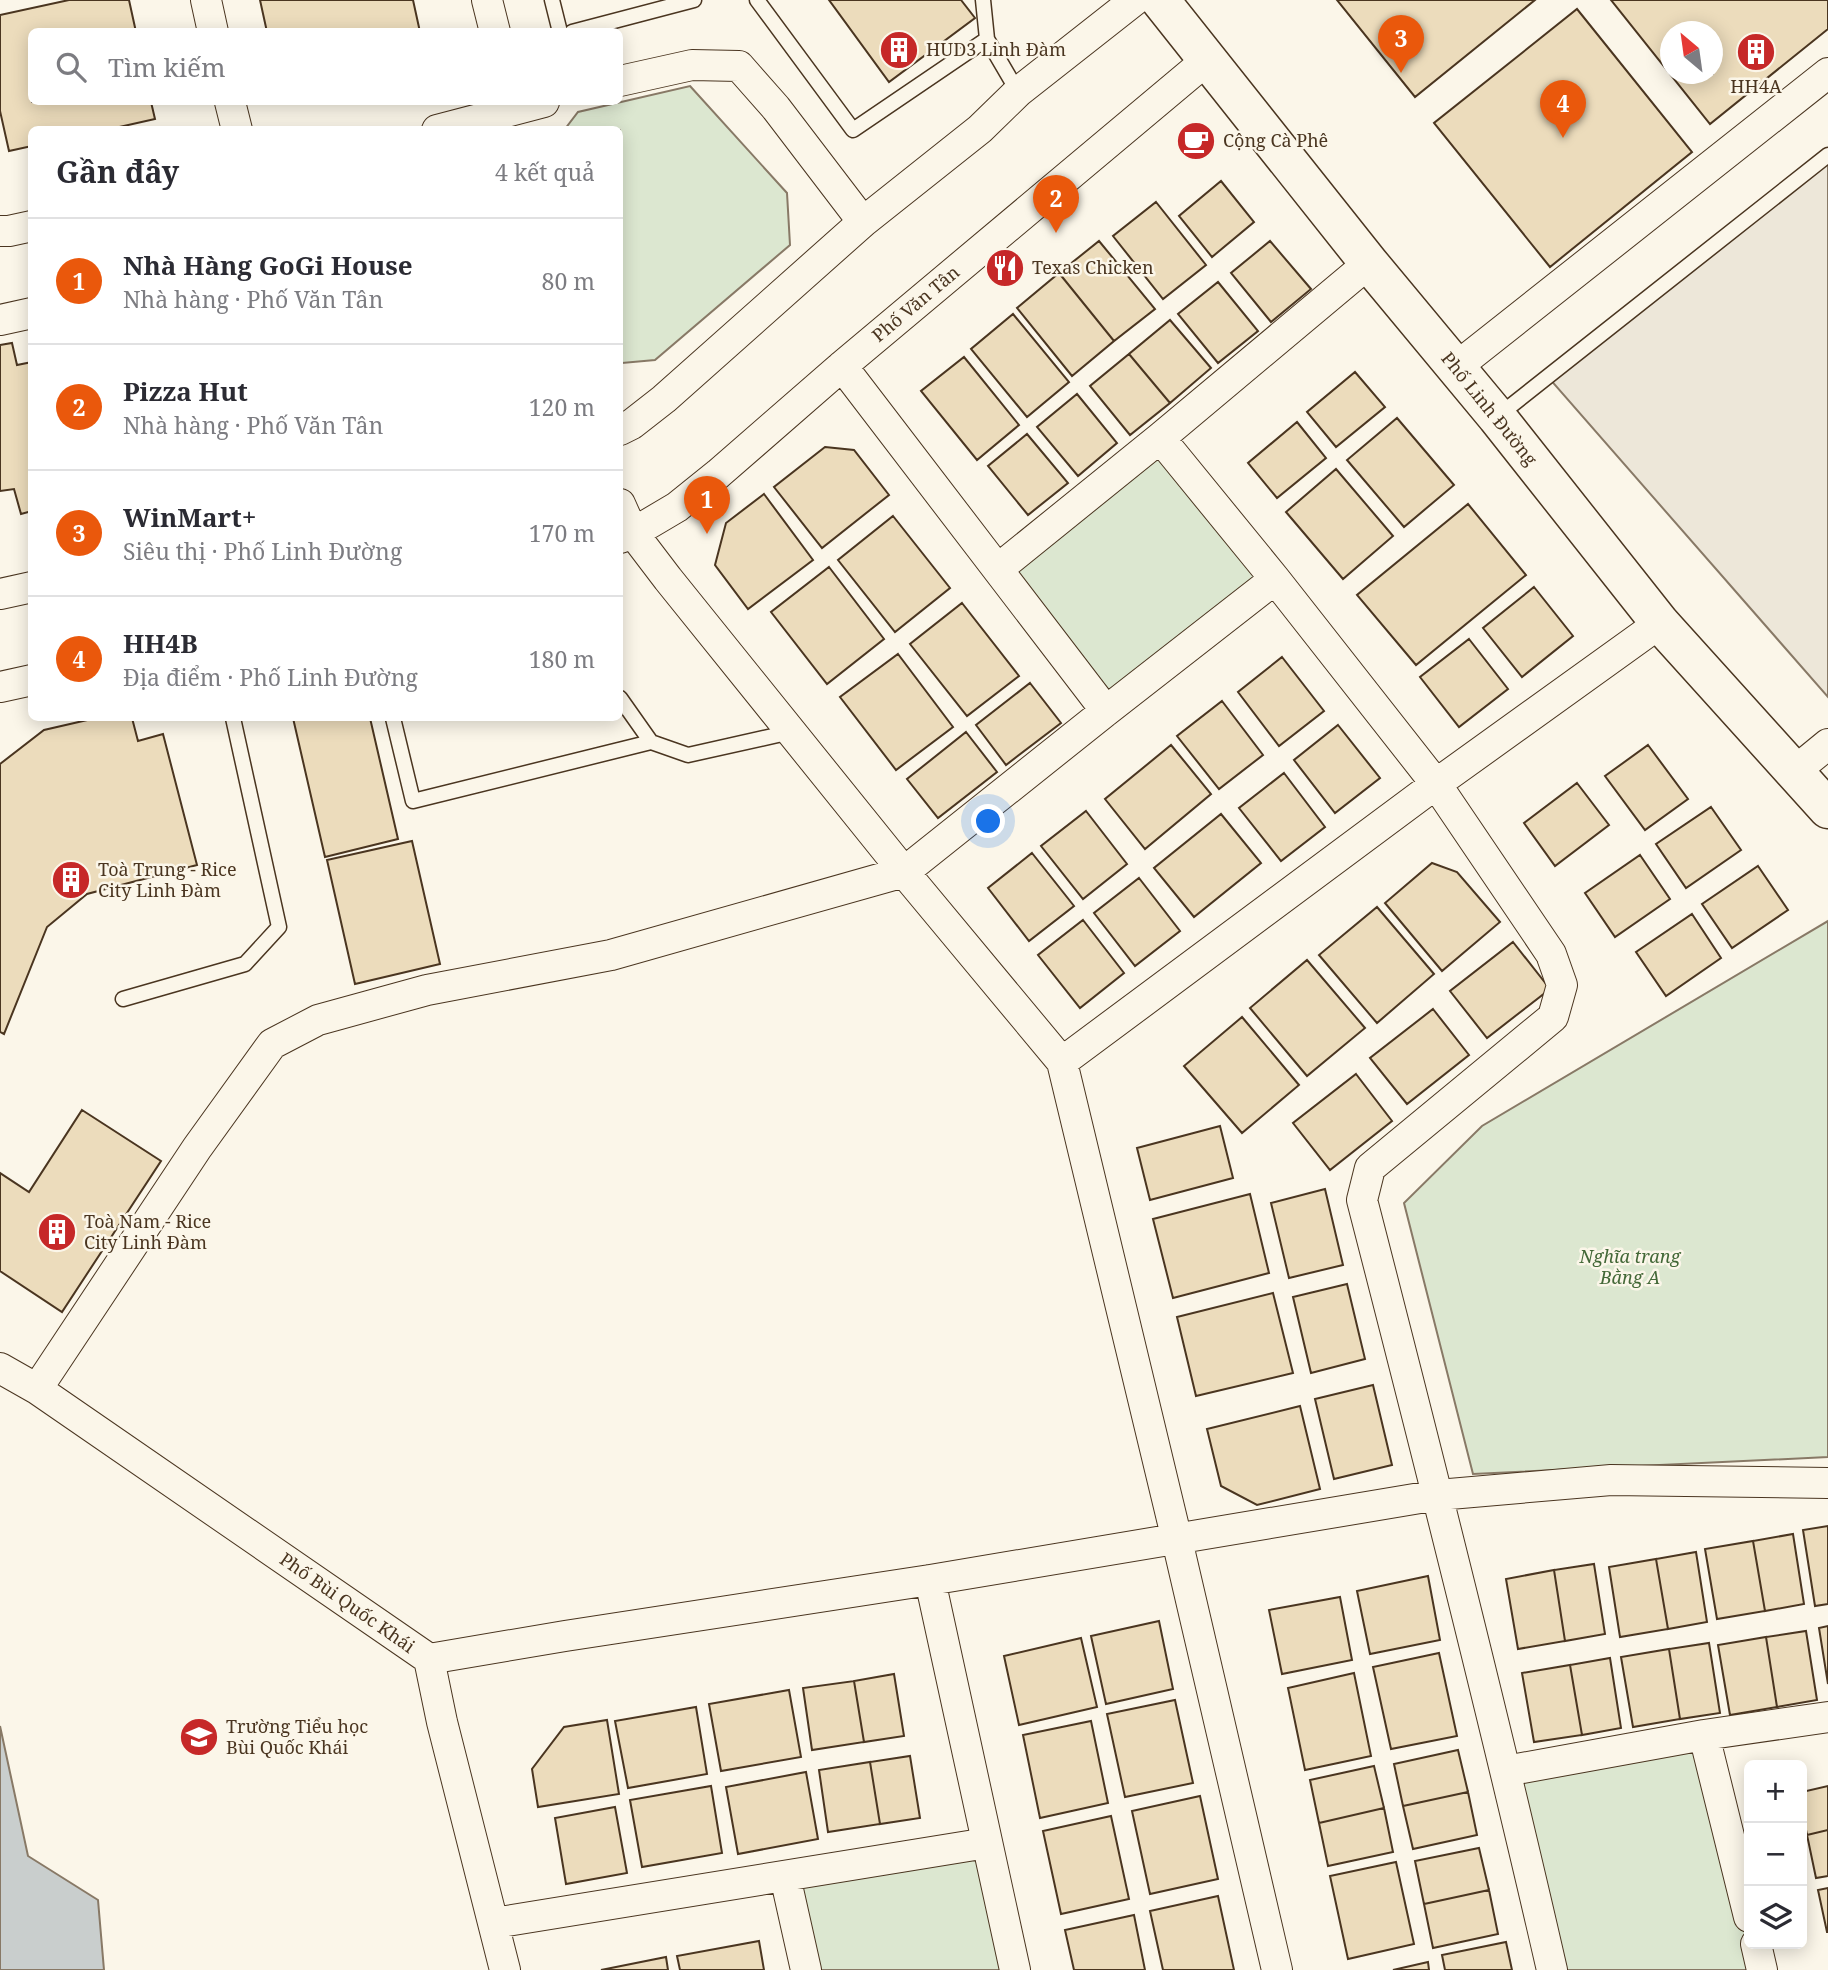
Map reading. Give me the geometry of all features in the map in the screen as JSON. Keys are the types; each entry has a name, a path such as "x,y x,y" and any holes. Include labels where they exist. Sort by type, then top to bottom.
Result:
{"street":[{"path":"206,0 213,28"},
{"path":"487,0 494,28"},
{"path":"623,428 664,399 863,222 980,129 1018,92 1135,0"},
{"name":"Phố Linh Đường","path":"1160,0 1660,623 1828,809"},
{"name":"Phố Văn Tân","path":"626,536 677,507 1207,60"},
{"path":"623,80 692,65 739,66 776,108 863,222"},
{"path":"1455,368 1828,73"},
{"path":"231,105 236,126"},
{"path":"456,126 514,114 536,105"},
{"path":"0,231 28,227"},
{"path":"998,569 1160,438 1369,262"},
{"path":"0,320 28,314"},
{"path":"842,366 1106,710"},
{"path":"1160,438 1436,784 1551,954 1562,985 1553,1017 1370,1168 1362,1200 1438,1495 1552,1970"},
{"path":"626,536 1062,1062 1277,1970"},
{"path":"37,1389 197,1148 272,1044 318,1020 415,993 611,956 904,872 1275,579"},
{"path":"0,594 28,588"},
{"path":"1062,1062 1436,784 1660,623"},
{"path":"0,687 28,681"},
{"path":"1795,771 1828,744"},
{"name":"Phố Bùi Quốc Khái","path":"0,1368 37,1389 429,1659 442,1722 505,1970"},
{"path":"429,1659 930,1580 1438,1495 1611,1480 1828,1483"},
{"path":"930,1580 1015,1970"},
{"path":"1506,1771 1704,1735 1828,1717"},
{"path":"1704,1735 1744,1897"},
{"path":"494,1923 986,1843"},
{"path":"785,1877 806,1970"},
{"path":"1757,1949 1762,1970"}],"lane":[{"path":"552,0 559,28"},
{"path":"587,28 694,0"},
{"path":"757,0 853,130 987,39"},
{"path":"983,0 987,39 1018,92"},
{"path":"1497,417 1828,155"},
{"path":"623,702 651,742"},
{"path":"122,999 245,964 279,927 234,721"},
{"path":"395,721 413,802 651,742 688,755 790,732"}],"green space":[{"path":"690,86 787,193 790,245 655,360 623,363 623,126 567,126 578,112 608,105 623,105 623,102"},
{"path":"1160,438 1275,579 1106,711 998,569"},
{"name":"Nghĩa trang Bằng A","path":"1828,921 1828,1457 1473,1474 1404,1203 1482,1126"},
{"path":"1704,1735 1744,1897 1744,1949 1757,1949 1762,1970 1552,1970 1506,1771"},
{"path":"987,1843 1015,1970 806,1970 785,1877"}],"shaded area":[{"path":"1828,155 1828,697 1548,377"},
{"path":"0,1726 28,1856 98,1900 104,1970 0,1970"}],"building":[{"path":"69,0 129,0 135,28 28,28 28,105 152,105 155,119 124,126 28,126 28,147 9,151 0,111 0,15"},
{"path":"260,0 413,0 419,28 266,28"},
{"name":"HUD3 Linh Đàm","path":"829,0 961,0 975,18 889,82"},
{"path":"1337,0 1535,0 1415,97"},
{"name":"HH4A","path":"1611,0 1828,0 1828,29 1710,124 1678,84 1723,84 1723,21 1660,21 1660,61"},
{"path":"1577,9 1692,152 1550,267 1434,123"},
{"path":"1221,181 1254,222 1212,257 1179,216"},
{"path":"1156,202 1206,265 1163,299 1113,236"},
{"path":"1099,241 1155,309 1114,341 1059,273"},
{"path":"1270,241 1311,289 1271,322 1231,273"},
{"path":"1059,273 1114,341 1072,376 1017,308"},
{"path":"1218,282 1258,331 1218,363 1178,314"},
{"path":"1013,314 1069,382 1027,417 971,349"},
{"path":"1170,320 1211,368 1170,403 1129,354"},
{"path":"12,343 17,365 28,363 28,512 21,514 14,489 0,491 0,345"},
{"path":"1129,354 1170,403 1130,435 1090,386"},
{"path":"964,357 1019,425 977,460 921,391"},
{"path":"1355,372 1385,407 1336,447 1307,412"},
{"path":"1077,394 1117,443 1078,476 1037,427"},
{"path":"1397,418 1454,485 1404,527 1347,460"},
{"path":"1297,422 1326,458 1277,498 1248,463"},
{"path":"1027,434 1068,483 1028,515 988,466"},
{"path":"825,447 854,450 889,495 822,548 774,487"},
{"path":"1336,469 1393,536 1343,579 1286,512"},
{"path":"764,494 813,560 748,609 715,565 726,523"},
{"path":"1468,504 1526,575 1416,665 1357,595"},
{"path":"893,516 950,588 895,632 838,560"},
{"path":"829,567 884,639 827,684 771,612"},
{"path":"1534,587 1573,636 1522,677 1483,628"},
{"path":"962,603 1019,676 967,716 910,644"},
{"path":"1469,639 1508,689 1459,727 1420,677"},
{"path":"898,654 953,727 896,770 840,697"},
{"path":"1282,657 1324,711 1279,746 1238,692"},
{"path":"1030,683 1061,723 1006,765 976,725"},
{"path":"1222,701 1263,755 1219,789 1177,736"},
{"name":"Toà Trung - Rice City Linh Đàm","path":"83,721 133,721 138,741 163,734 197,865 87,894 47,927 4,1034 0,1032 0,764 44,730"},
{"path":"294,721 371,721 398,839 325,857"},
{"path":"1338,725 1380,778 1335,813 1294,760"},
{"path":"966,732 997,772 938,818 907,779"},
{"path":"1171,745 1211,794 1145,849 1105,799"},
{"path":"1648,745 1688,799 1645,830 1605,776"},
{"path":"1284,773 1325,827 1281,861 1239,808"},
{"path":"1577,783 1609,825 1555,866 1524,823"},
{"path":"1711,807 1741,850 1686,888 1656,844"},
{"path":"1086,811 1127,864 1083,899 1041,846"},
{"path":"1221,814 1261,863 1194,917 1154,868"},
{"path":"412,841 440,964 355,984 327,860"},
{"path":"1032,853 1074,906 1029,941 988,888"},
{"path":"1640,855 1670,899 1615,937 1585,893"},
{"path":"1432,863 1457,872 1500,922 1442,971 1385,903"},
{"path":"1758,866 1788,910 1732,948 1702,904"},
{"path":"1139,878 1180,931 1135,966 1094,913"},
{"path":"1377,907 1434,974 1377,1023 1319,955"},
{"path":"1692,914 1721,958 1666,996 1636,952"},
{"path":"1083,920 1124,973 1080,1008 1038,955"},
{"path":"1513,942 1550,989 1487,1038 1450,991"},
{"path":"1307,960 1365,1028 1307,1076 1250,1008"},
{"path":"1433,1009 1469,1055 1407,1104 1370,1058"},
{"path":"1242,1017 1299,1085 1242,1133 1184,1066"},
{"path":"1356,1074 1392,1121 1330,1170 1293,1123"},
{"name":"Toà Nam - Rice City Linh Đàm","path":"82,1110 161,1161 62,1312 0,1271 0,1173 29,1192"},
{"path":"1220,1126 1233,1178 1150,1200 1137,1148"},
{"path":"1325,1189 1343,1265 1289,1278 1271,1203"},
{"path":"1250,1194 1269,1273 1173,1298 1153,1219"},
{"path":"1347,1284 1365,1359 1311,1373 1293,1297"},
{"path":"1273,1293 1293,1373 1196,1396 1177,1317"},
{"path":"1373,1385 1392,1465 1334,1479 1315,1399"},
{"path":"1300,1406 1320,1489 1257,1505 1221,1486 1207,1429"},
{"path":"1828,1526 1828,1604 1815,1606 1803,1530"},
{"path":"1793,1534 1804,1604 1765,1611 1753,1541"},
{"path":"1753,1541 1765,1611 1717,1619 1705,1549"},
{"path":"1696,1552 1707,1622 1668,1629 1656,1559"},
{"path":"1656,1559 1668,1629 1620,1637 1609,1567"},
{"path":"1594,1564 1605,1634 1565,1641 1554,1570"},
{"path":"1554,1570 1565,1641 1518,1649 1506,1579"},
{"path":"1428,1576 1440,1640 1370,1654 1357,1591"},
{"path":"1340,1597 1352,1660 1282,1674 1269,1610"},
{"path":"1159,1621 1173,1689 1106,1704 1091,1636"},
{"path":"1828,1626 1828,1684 1819,1628"},
{"path":"1806,1631 1817,1700 1777,1707 1766,1637"},
{"path":"1766,1637 1777,1707 1730,1715 1718,1645"},
{"path":"1081,1638 1097,1707 1019,1725 1004,1656"},
{"path":"1709,1643 1720,1713 1680,1719 1669,1649"},
{"path":"1669,1649 1680,1719 1633,1727 1621,1657"},
{"path":"1439,1653 1457,1736 1391,1749 1373,1667"},
{"path":"1610,1658 1621,1728 1582,1735 1570,1665"},
{"path":"1570,1665 1582,1735 1534,1742 1522,1673"},
{"path":"1354,1673 1371,1756 1305,1770 1288,1688"},
{"path":"894,1674 904,1736 864,1742 854,1681"},
{"path":"854,1681 864,1742 812,1750 803,1688"},
{"path":"789,1690 801,1757 721,1771 709,1704"},
{"path":"1175,1700 1193,1783 1125,1797 1107,1714"},
{"path":"696,1707 707,1774 628,1788 615,1721"},
{"path":"607,1720 619,1794 538,1807 532,1769 564,1727"},
{"path":"1091,1721 1108,1803 1040,1818 1023,1735"},
{"path":"1458,1750 1468,1792 1403,1806 1394,1764"},
{"path":"910,1756 920,1818 880,1824 870,1762"},
{"path":"870,1762 880,1824 828,1832 819,1770"},
{"path":"1374,1766 1384,1808 1319,1823 1310,1780"},
{"path":"806,1772 818,1839 738,1854 726,1787"},
{"path":"711,1786 722,1853 642,1867 630,1800"},
{"path":"1828,1786 1828,1830 1807,1835 1807,1791"},
{"path":"1468,1792 1477,1835 1413,1849 1403,1806"},
{"path":"1200,1796 1218,1879 1150,1894 1132,1811"},
{"path":"615,1807 627,1873 566,1884 555,1818"},
{"path":"1384,1808 1393,1852 1328,1866 1319,1823"},
{"path":"1111,1816 1129,1899 1061,1914 1043,1831"},
{"path":"1828,1830 1828,1876 1816,1878 1807,1835"},
{"path":"1479,1848 1489,1890 1424,1904 1415,1861"},
{"path":"1396,1862 1414,1944 1348,1959 1330,1876"},
{"path":"1828,1888 1828,1932 1827,1932 1818,1890"},
{"path":"1489,1890 1498,1934 1433,1948 1424,1904"},
{"path":"1218,1896 1234,1970 1163,1970 1150,1911"},
{"path":"1134,1915 1145,1970 1074,1970 1065,1930"},
{"path":"759,1941 764,1970 680,1970 677,1956"},
{"path":"1506,1942 1512,1970 1445,1970 1442,1955"},
{"path":"666,1957 668,1970 601,1970"},
{"path":"1428,1962 1429,1970 1393,1970"}],"place":[{"name":"HUD3 Linh Đàm","path":"899,50"},
{"name":"HH4A","path":"1756,52"},
{"name":"WinMart+","path":"1401,73"},
{"name":"HH4B","path":"1563,138"},
{"name":"Cộng Cà Phê","path":"1196,141"},
{"name":"Pizza Hut","path":"1056,233"},
{"name":"Texas Chicken","path":"1005,268"},
{"name":"Nhà Hàng GoGi House","path":"707,534"},
{"name":"Toà Trung - Rice City Linh Đàm","path":"71,880"},
{"name":"Toà Nam - Rice City Linh Đàm","path":"57,1232"},
{"name":"Trường Tiểu học Bùi Quốc Khái","path":"199,1737"}]}
